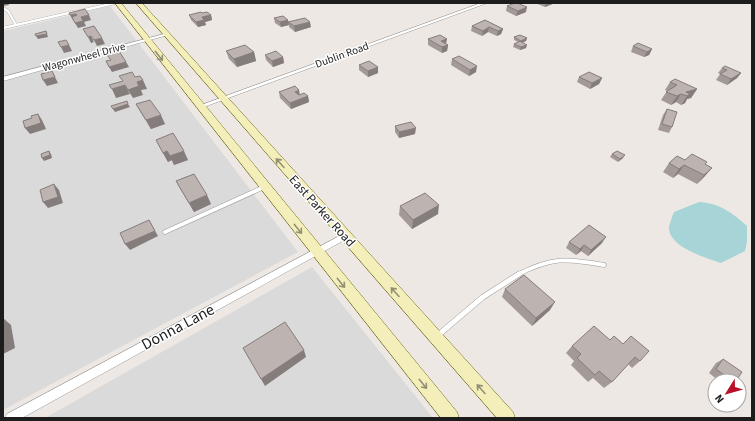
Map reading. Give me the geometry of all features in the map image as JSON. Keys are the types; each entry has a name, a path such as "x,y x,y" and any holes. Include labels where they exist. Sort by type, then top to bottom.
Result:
{"main road":[{"path":"118,3 199,107 451,418"},
{"name":"East Parker Road","path":"138,3 507,418"}],"street":[{"name":"Dublin Road","path":"199,107 485,3"},
{"name":"Wagonwheel Drive","path":"3,79 166,35"},
{"name":"Donna Lane","path":"12,418 345,236"}],"lane":[{"path":"3,28 115,3"},
{"path":"3,8 8,11 16,25"},
{"path":"165,232 264,187"},
{"path":"435,337 505,281 523,272 549,261 577,260 604,265"}],"shaded area":[{"path":"110,6 298,252 3,410 3,31"},
{"path":"312,267 433,418 45,418"}],"water":[{"path":"699,202 713,204 725,210 747,226 747,242 745,251 721,263 689,251 675,240 670,234 669,227 674,212"}],"building":[{"path":"515,3 527,7 518,11 507,6"},
{"path":"85,9 89,15 81,17 83,21 75,23 72,17 77,15 70,15 69,13"},
{"path":"207,12 211,15 202,17 204,20 196,22 189,15"},
{"path":"283,16 288,20 280,22 274,18"},
{"path":"305,18 310,22 294,26 288,22"},
{"path":"485,20 503,29 498,31 489,27 483,31 472,26"},
{"path":"94,26 102,38 94,40 91,36 88,37 83,29"},
{"path":"46,31 47,34 36,36 35,34"},
{"path":"440,35 447,39 441,41 448,45 442,47 428,39"},
{"path":"520,35 527,38 521,41 514,37"},
{"path":"66,40 69,45 61,47 58,42"},
{"path":"520,41 527,45 521,47 514,44"},
{"path":"638,43 652,49 647,52 633,46"},
{"path":"245,45 254,52 234,59 226,51"},
{"path":"119,51 126,62 109,67 106,61 111,60 107,55"},
{"path":"276,51 283,57 272,61 265,55"},
{"path":"459,56 477,66 470,70 452,59"},
{"path":"369,61 378,67 368,71 359,65"},
{"path":"725,66 741,73 731,79 720,74 727,70 722,68"},
{"path":"52,71 55,77 43,80 41,74"},
{"path":"132,72 135,77 140,76 143,80 137,82 139,86 128,90 125,85 112,89 109,85 123,81 119,76"},
{"path":"589,72 602,78 592,83 579,77"},
{"path":"675,79 697,89 686,92 690,94 687,96 681,94 677,96 666,92 677,85 670,82"},
{"path":"295,86 299,90 295,92 299,95 304,93 308,96 290,103 279,92"},
{"path":"150,100 161,115 146,120 136,104"},
{"path":"127,101 128,104 113,109 111,106"},
{"path":"667,109 677,112 672,127 662,124"},
{"path":"38,114 41,123 25,128 23,121"},
{"path":"411,122 416,128 399,132 395,126"},
{"path":"173,133 184,151 170,156 167,151 163,153 156,140"},
{"path":"49,151 50,155 42,158 41,154"},
{"path":"617,151 625,155 620,159 612,154"},
{"path":"692,154 707,162 705,164 712,168 704,175 684,165 679,169 669,163 677,156 685,160"},
{"path":"194,174 207,195 189,203 176,181"},
{"path":"54,184 58,197 43,202 40,190"},
{"path":"425,193 439,205 413,220 400,206"},
{"path":"149,220 155,231 125,244 120,233"},
{"path":"589,225 606,237 591,250 584,245 580,249 569,242"},
{"path":"524,275 555,302 536,318 505,289"},
{"path":"285,322 304,350 261,379 243,348"},
{"path":"594,326 610,340 614,336 623,344 631,336 649,351 640,361 635,357 612,382 599,371 595,375 577,358 581,354 572,346"},
{"path":"723,359 742,372 721,373 716,369"}]}
